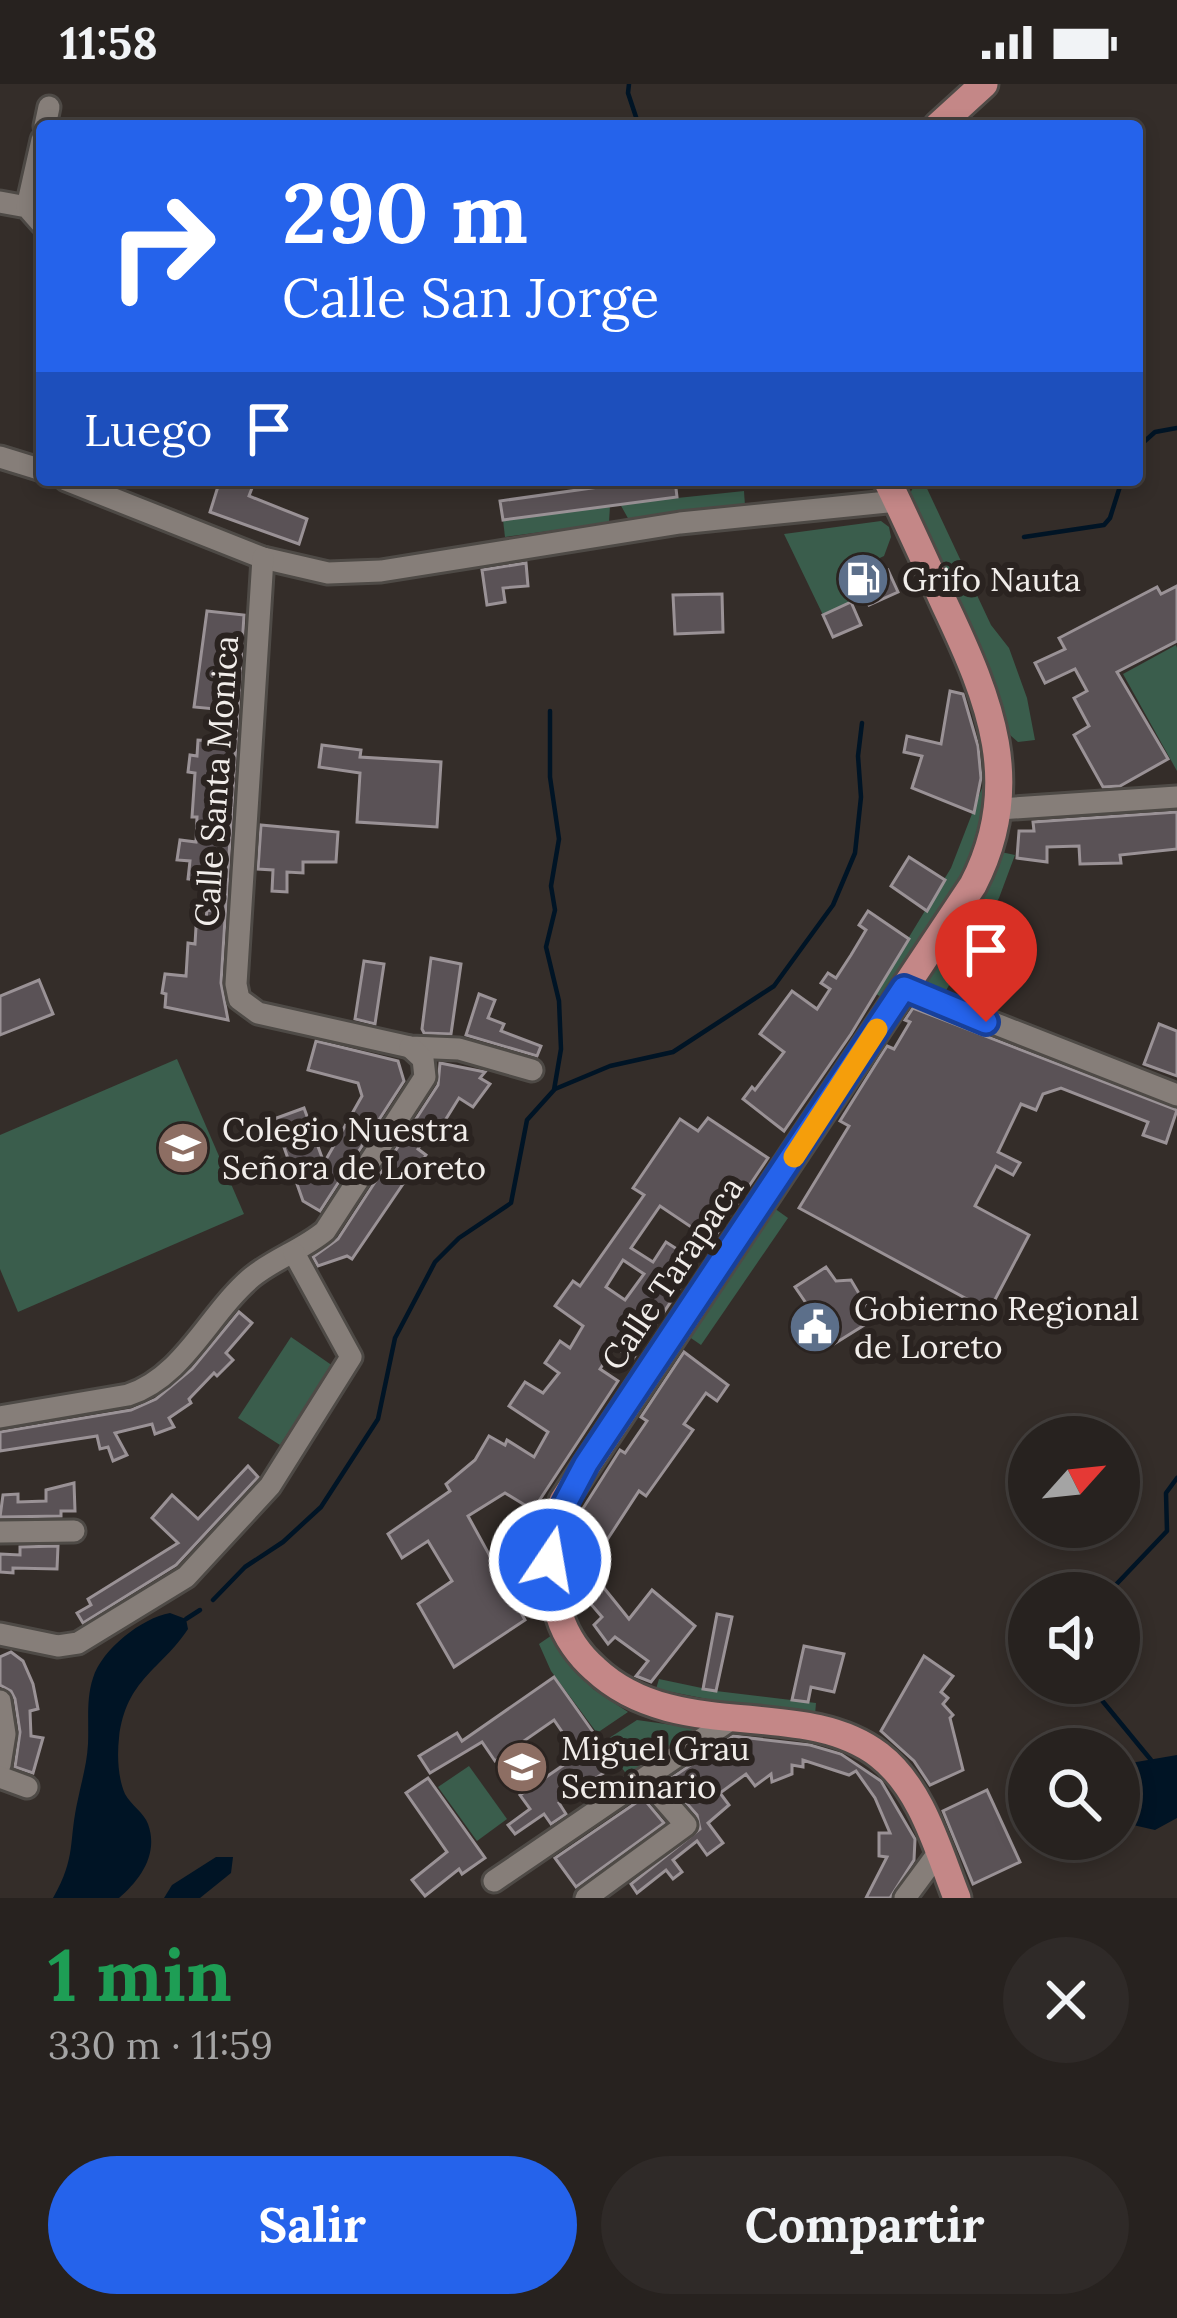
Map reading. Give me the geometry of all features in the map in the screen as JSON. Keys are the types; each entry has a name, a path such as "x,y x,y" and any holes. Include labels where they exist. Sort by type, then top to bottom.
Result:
{"main road":[{"path":"945,120 984,84"},
{"name":"Calle Tarapaca","path":"892,490 976,671 1000,773 993,841 973,885 586,1464 551,1530 552,1590 562,1625 583,1658 608,1681 649,1703 666,1710 810,1729 856,1742 878,1754 898,1772 912,1795 957,1898"}],"street":[{"path":"0,202 34,215"},
{"path":"0,457 36,462"},
{"path":"81,486 263,558 351,574 892,490"},
{"name":"Calle Santa Monica","path":"263,558 236,984 244,1006 258,1013 410,1047"},
{"path":"999,809 1177,797"},
{"path":"904,988 1177,1095"},
{"path":"410,1047 459,1048 532,1070"},
{"path":"0,1417 147,1388 165,1376 251,1278 325,1232 425,1076 423,1059 410,1047"},
{"path":"0,1634 58,1646 90,1638 186,1577 270,1486 351,1357 294,1253"},
{"path":"0,1532 74,1532"},
{"path":"0,1701 5,1734 0,1765"},
{"path":"494,1881 734,1718"},
{"path":"0,1777 27,1787"},
{"path":"586,1898 686,1825 646,1779"},
{"path":"905,1898 939,1852"}],"green space":[{"path":"914,486 926,486 991,625 1009,648 1027,698 1035,740 1018,742 1010,735 994,680 910,493"},
{"path":"744,491 745,506 629,520 620,504"},
{"path":"610,505 609,523 505,537 503,520"},
{"path":"881,521 889,527 891,537 884,556 840,577 851,602 823,615 784,534"},
{"path":"1177,648 1177,771 1123,674"},
{"path":"987,775 984,807 966,866 937,921 885,1000 875,993 951,868"},
{"path":"1001,852 1015,855 999,898 944,994 929,988 927,980 966,920"},
{"path":"177,1059 244,1214 18,1312 0,1269 0,1135"},
{"path":"774,1208 788,1218 701,1345 688,1336"},
{"path":"291,1337 333,1366 280,1445 238,1418"},
{"path":"555,1633 593,1689 628,1712 597,1733 551,1671 539,1644"},
{"path":"659,1679 816,1703 815,1715 656,1689"},
{"path":"637,1720 701,1729 630,1779 603,1742"},
{"path":"469,1766 507,1819 477,1841 438,1787"}],"water":[{"path":"170,1613 186,1619 188,1629 137,1688 119,1738 123,1788 151,1835 146,1866 119,1898 53,1898 69,1860 87,1758 93,1678 124,1636"},
{"path":"1177,1755 1177,1818 1155,1830 1140,1827 1140,1761"},
{"path":"216,1857 233,1857 231,1873 200,1898 164,1898 172,1885"}],"building":[{"path":"218,486 253,486 249,496 307,519 299,544 210,512"},
{"path":"606,486 676,486 677,497 503,520 500,501"},
{"path":"526,563 528,586 503,588 505,602 487,605 482,570"},
{"path":"888,570 898,592 869,605 859,586"},
{"path":"1177,586 1177,641 1117,672 1168,759 1120,786 1103,787 1074,735 1089,726 1074,698 1087,691 1075,669 1045,683 1035,663 1065,649 1059,638 1157,587 1161,594"},
{"path":"722,594 723,632 675,634 673,595"},
{"path":"851,602 861,625 833,637 823,615"},
{"path":"207,611 244,615 221,983 228,1020 165,1007 166,994 162,993 165,974 186,976 188,943 195,944 196,927 205,928 207,910 212,911 214,882 188,879 190,861 177,860 180,840 196,842 197,817 192,817 195,773 188,772 190,755 197,756 198,740 214,741 216,709 194,707"},
{"path":"950,691 963,694 978,746 981,778 974,813 912,788 922,756 904,752 907,736 941,744"},
{"path":"322,745 361,750 360,757 441,762 437,827 357,822 360,773 319,767"},
{"path":"1177,812 1177,849 1120,855 1121,863 1080,864 1079,846 1047,847 1047,862 1017,858 1019,831 1034,831 1033,822"},
{"path":"261,825 338,832 336,862 303,862 303,873 287,872 287,892 272,891 273,870 258,869"},
{"path":"909,857 945,880 927,911 891,886"},
{"path":"868,911 909,939 784,1131 743,1099 784,1052 760,1034 792,991 817,1009 830,989 821,983 828,973 836,978 866,930 859,925"},
{"path":"431,958 461,964 451,1034 424,1033 422,1029"},
{"path":"364,961 384,964 375,1024 355,1019"},
{"path":"39,980 53,1014 0,1035 0,996"},
{"path":"479,994 495,1000 488,1018 504,1024 501,1031 541,1046 537,1056 466,1035"},
{"path":"913,1008 1177,1110 1166,1143 1143,1135 1148,1122 1061,1088 1043,1094 1036,1110 1021,1104 998,1152 1020,1163 1013,1175 996,1166 975,1206 1029,1235 989,1311 799,1208 849,1126 840,1121 887,1046 894,1049"},
{"path":"1159,1024 1177,1031 1177,1076 1144,1064"},
{"path":"316,1041 398,1061 404,1081 320,1211 303,1201 274,1119 304,1108 324,1163 362,1096 358,1083 308,1070"},
{"path":"440,1063 485,1072 480,1078 490,1084 473,1107 459,1098 441,1127 433,1123 418,1149 426,1155 419,1167 416,1165 352,1259 347,1256 318,1266 313,1257 338,1239 438,1085"},
{"path":"708,1118 768,1158 712,1241 660,1206 631,1248 653,1262 666,1242 697,1262 633,1359 615,1347 600,1369 618,1381 533,1510 505,1493 468,1516 525,1620 454,1667 418,1604 452,1581 428,1541 402,1558 388,1534 450,1491 446,1484 475,1460 489,1436 505,1445 507,1440 534,1457 548,1432 509,1406 525,1382 543,1393 559,1373 545,1363 560,1341 570,1348 583,1326 555,1306 573,1281 580,1286 644,1195 633,1188 680,1119 698,1131","holes":["623,1260 644,1274 625,1300 606,1287"]},
{"path":"826,1267 836,1281 851,1280 874,1319 834,1344 795,1287"},
{"path":"239,1312 252,1323 226,1353 233,1360 217,1376 214,1373 189,1399 191,1403 169,1418 174,1427 155,1434 152,1424 115,1433 127,1455 113,1461 108,1447 100,1449 97,1436 0,1451 0,1432 131,1410 156,1399 192,1369"},
{"path":"684,1352 728,1385 717,1401 706,1393 684,1424 693,1430 646,1496 639,1491 607,1540 604,1574 600,1575 604,1588 629,1619 652,1590 695,1626 651,1682 636,1676 648,1661 615,1637 608,1644 594,1625 602,1617 590,1603 585,1605 580,1575 570,1577 569,1546 575,1521 620,1450 625,1453 647,1421 641,1417"},
{"path":"248,1466 258,1477 176,1565 83,1623 77,1613 91,1605 88,1599 178,1543 152,1518 172,1495 198,1519"},
{"path":"74,1483 75,1511 61,1511 61,1516 0,1517 3,1495 18,1494 18,1502 46,1501 46,1490"},
{"path":"58,1546 57,1569 0,1572 0,1554 20,1555 20,1547"},
{"path":"717,1614 732,1617 716,1691 703,1689"},
{"path":"804,1646 844,1654 834,1692 811,1687 808,1702 792,1700"},
{"path":"11,1652 23,1661 38,1709 30,1711 31,1736 43,1738 33,1773 15,1767 20,1732 15,1699 0,1685 0,1657"},
{"path":"924,1656 953,1676 941,1692 948,1698 943,1704 953,1715 963,1770 930,1785 914,1761 881,1731"},
{"path":"554,1677 593,1732 585,1737 608,1770 559,1803 566,1814 551,1824 544,1814 515,1834 508,1825 530,1809 520,1795 578,1755 554,1720 495,1761 482,1742 430,1773 419,1756 457,1733 462,1741"},
{"path":"733,1736 810,1745 841,1754 881,1781 915,1839 914,1860 890,1898 866,1898 887,1857 879,1856 879,1833 890,1833 875,1798 856,1771 849,1775 803,1760 803,1767 792,1765 792,1774 772,1782 771,1774 755,1786 746,1774 720,1793 729,1805 708,1823 723,1843 707,1855 697,1841 673,1860 682,1872 673,1879 666,1870 637,1893 631,1884 700,1829 697,1815 667,1781"},
{"path":"428,1778 485,1858 462,1874 459,1869 425,1896 412,1880 447,1852 406,1793"},
{"path":"987,1790 1008,1836 1008,1860 1020,1862 973,1884 943,1811"},
{"path":"643,1798 664,1823 576,1887 555,1858"}],"waterway":[{"path":"629,84 637,120"},
{"path":"1143,443 1155,432 1177,428"},
{"path":"1024,537 1104,525 1120,486"},
{"path":"213,1600 245,1567 283,1542 321,1507 378,1419 395,1338 435,1262 459,1238 511,1203 527,1120 554,1090 561,1049 559,1001 546,947 555,910 551,886 559,839 550,777 550,711"},
{"path":"555,1089 610,1066 673,1052 774,986 833,905 855,853 862,723"},
{"path":"1128,1572 1167,1531 1166,1493 1177,1478"},
{"path":"186,1619 200,1610"},
{"path":"1105,1704 1151,1760"}],"slow traffic":[{"path":"794,1157 877,1029"}],"place":[{"name":"Grifo Nauta","path":"863,579"},
{"name":"Colegio Nuestra Señora de Loreto","path":"183,1148"},
{"name":"Gobierno Regional de Loreto","path":"815,1327"},
{"name":"Miguel Grau Seminario","path":"522,1767"}],"route":[{"path":"550,1560 551,1530 586,1464 904,988 986,1022"}]}
